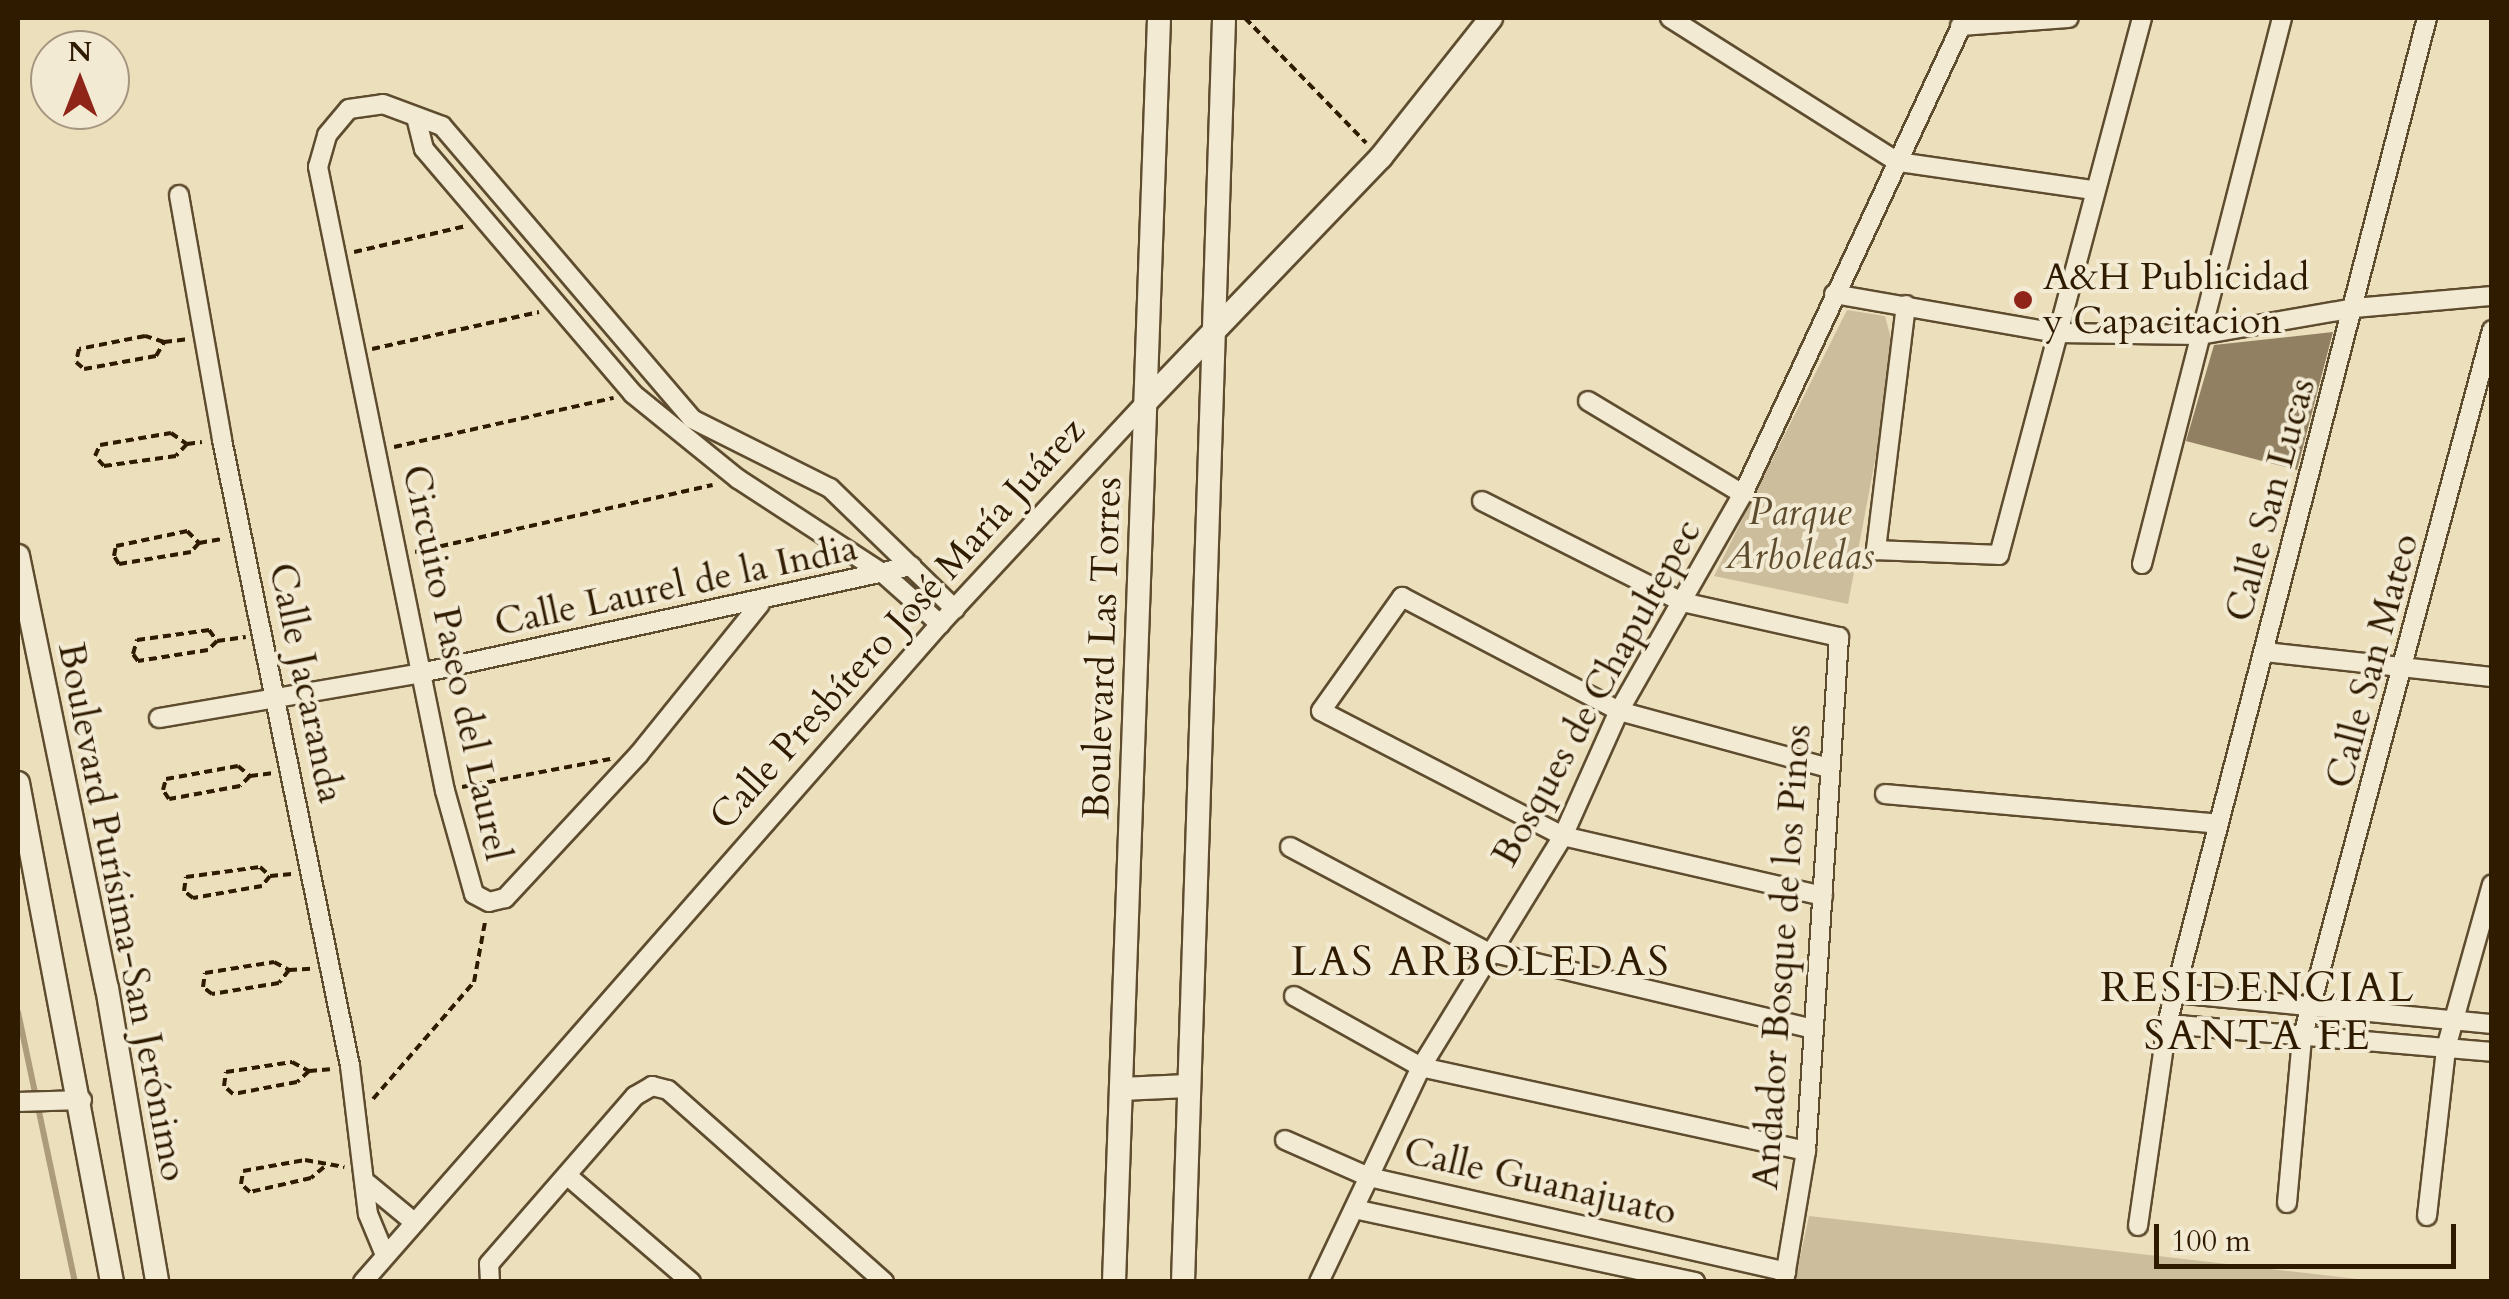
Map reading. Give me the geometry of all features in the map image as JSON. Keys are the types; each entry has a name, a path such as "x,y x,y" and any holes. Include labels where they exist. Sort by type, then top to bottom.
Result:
{"street":[{"name":"Boulevard Las Torres","path":"1114,1282 1159,18"},
{"path":"1183,1282 1224,18"},
{"name":"Calle Presbítero José María Juárez","path":"363,1282 940,624 1381,156 1491,18"},
{"path":"1670,18 1898,162 2093,190"},
{"path":"1962,22 2069,18"},
{"path":"1906,305 1876,550 1998,555 2142,18"},
{"path":"2142,564 2282,18"},
{"name":"Calle San Lucas","path":"2138,1226 2167,1024 2427,18"},
{"name":"Bosques de Chapultepec","path":"1319,1282 1421,1068 1486,952 1562,836 1620,711 1743,494 1962,22"},
{"name":"Circuito Paseo del Laurel","path":"760,604 639,754 505,898 489,902 470,884 445,791 318,167 327,135 349,109 384,104 417,120 442,126 692,419 830,488 955,609"},
{"path":"417,120 424,148 634,394 738,479 885,575 940,624"},
{"name":"Calle Jacaranda","path":"180,195 222,440 294,771 350,1066 368,1214 385,1255"},
{"path":"538,281 558,264"},
{"path":"1834,294 2058,333 2200,336 2354,308 2492,296"},
{"name":"Calle San Mateo","path":"2286,1202 2302,1039 2315,1008 2492,330"},
{"path":"1588,401 1743,494"},
{"path":"674,430 692,419"},
{"path":"1482,500 1682,602"},
{"name":"Boulevard Purísima-San Jerónimo","path":"18,556 108,988 156,1282"},
{"name":"Calle Laurel de la India","path":"158,718 421,673 760,604 911,566"},
{"path":"1823,896 1562,836 1321,711 1402,597 1620,711 1829,768"},
{"name":"Andador Bosque de los Pinos","path":"1682,602 1840,637 1810,1028 1806,1152 1785,1277"},
{"path":"2265,652 2492,677"},
{"path":"18,783 82,1100 112,1282"},
{"path":"1885,794 2218,824"},
{"path":"1290,846 1486,952 1810,1028"},
{"path":"2427,1216 2446,1048 2492,884"},
{"path":"2175,993 2492,1024"},
{"path":"1294,996 1421,1068 1806,1152"},
{"path":"2167,1024 2302,1039 2492,1052"},
{"path":"488,1278 635,1096 652,1086 668,1090 884,1282"},
{"path":"1120,1088 1188,1086"},
{"path":"18,1102 82,1100"},
{"name":"Calle Guanajuato","path":"1285,1140 1369,1177 1785,1277"},
{"path":"366,1175 414,1222"},
{"path":"569,1177 691,1282"},
{"path":"1354,1209 1695,1282"}],"path":[{"path":"1244,18 1323,106 1381,156"},
{"path":"337,256 486,221"},
{"path":"356,352 558,308"},
{"path":"164,342 156,356 84,370 76,362 79,349 145,336 164,342 206,338"},
{"path":"377,451 634,394"},
{"path":"187,444 176,456 104,466 96,456 100,445 170,433 187,444 222,440"},
{"path":"398,556 738,479"},
{"path":"199,542 187,532 116,546 114,556 120,564 191,552 199,542 241,536"},
{"path":"217,641 209,630 137,640 133,654 138,661 208,650 217,641 265,634"},
{"path":"445,791 639,754"},
{"path":"250,776 238,766 166,779 163,790 169,799 240,786 250,776 294,771"},
{"path":"270,876 260,867 186,877 184,890 193,898 262,886 270,876 312,871"},
{"path":"356,1120 474,982 489,902"},
{"path":"289,970 279,983 212,994 204,987 205,973 274,962 289,970 331,968"},
{"path":"309,1072 292,1062 226,1072 224,1086 233,1094 297,1082 309,1072 350,1066"},
{"path":"324,1167 312,1178 250,1192 241,1184 242,1170 306,1160 366,1175"}],"green space":[{"name":"Parque Arboledas","path":"1847,310 1885,316 1895,354 1848,604 1714,576"},
{"path":"1809,1216 2375,1281 1795,1281"}],"building":[{"path":"2333,332 2297,470 2186,441 2214,345"}],"waterway":[{"path":"18,1012 75,1282"}],"place":[{"name":"A&H Publicidad y Capacitacion","path":"2023,300"}],"district":[{"name":"LAS ARBOLEDAS","path":"1481,962"},
{"name":"RESIDENCIAL SANTA FE","path":"2258,1012"}]}
